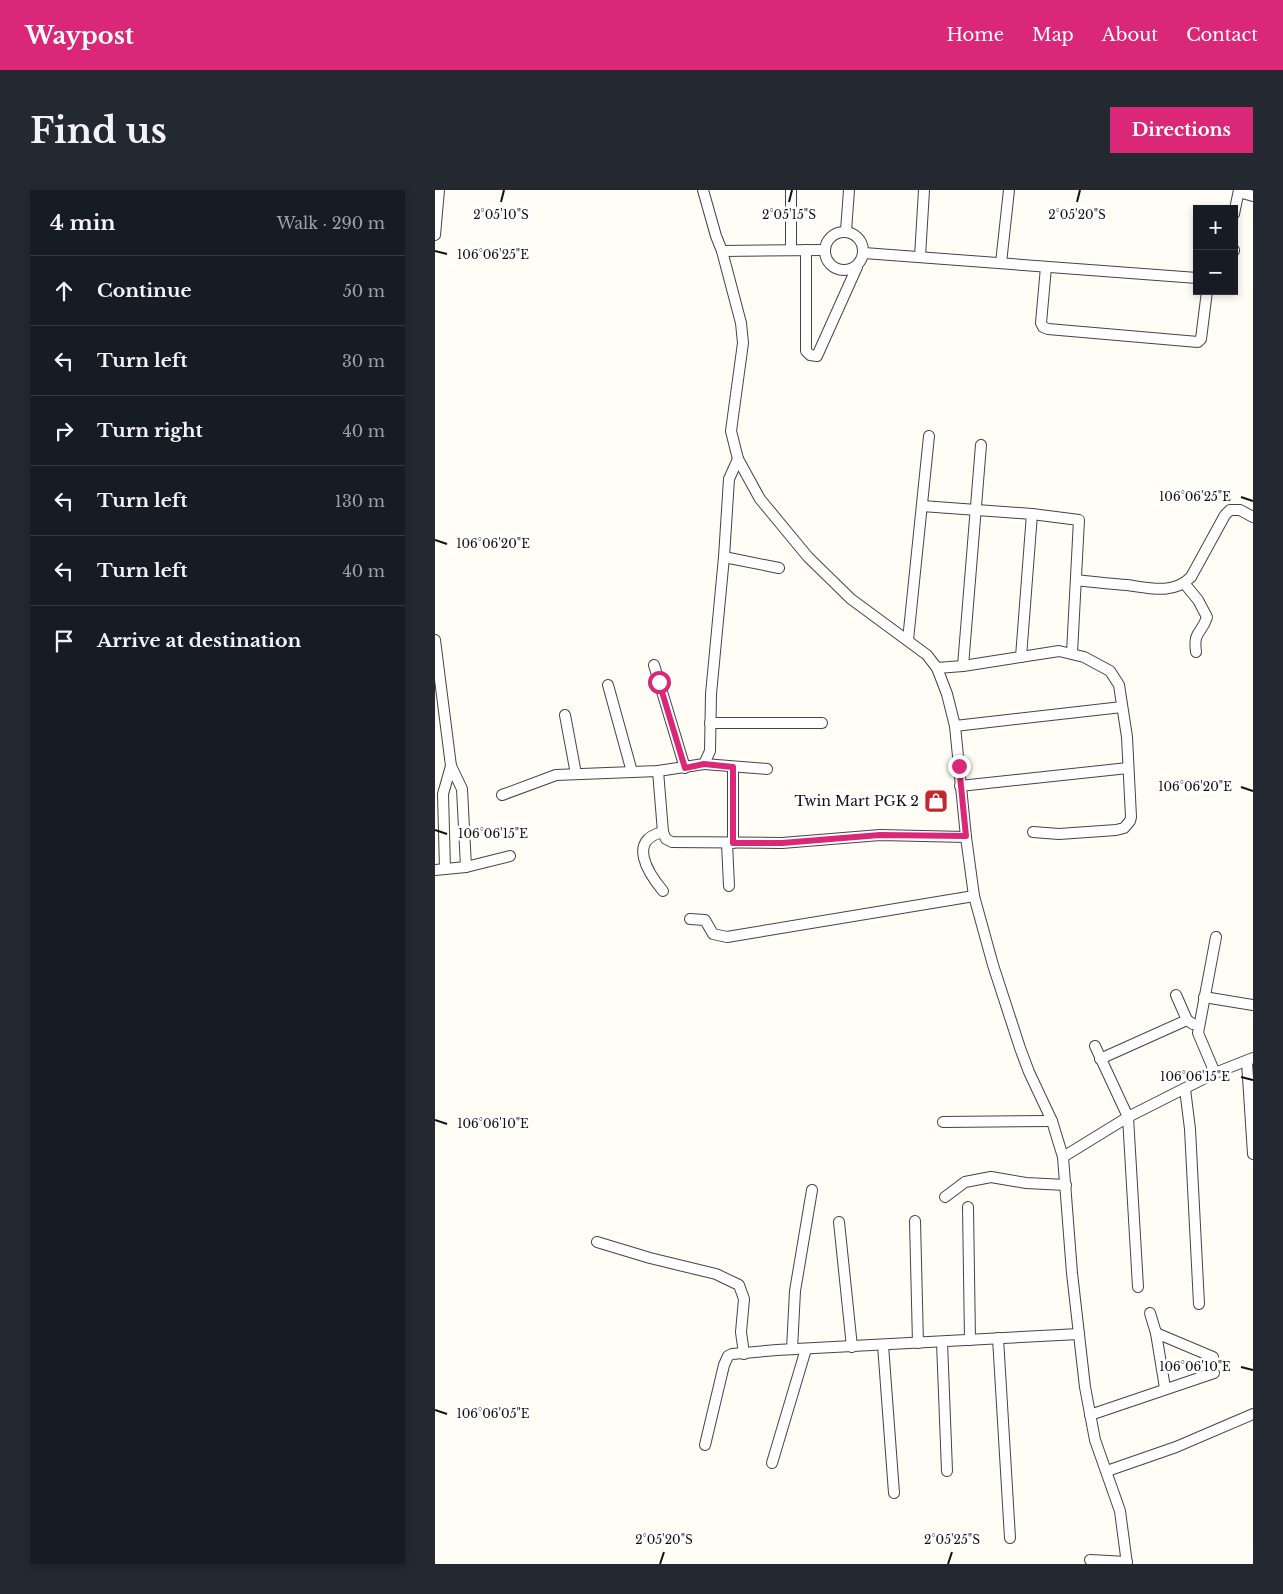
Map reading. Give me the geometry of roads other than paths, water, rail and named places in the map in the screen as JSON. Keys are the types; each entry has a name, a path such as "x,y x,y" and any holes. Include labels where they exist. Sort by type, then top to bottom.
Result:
{"street":[{"path":"435,235 439,190"},
{"path":"703,190 716,236 723,251 741,323 743,343 731,431 738,459 759,498 808,557 851,599 927,655 937,668 947,694 955,726 960,786 974,896 993,965 1020,1048 1052,1121 1063,1157 1072,1273 1090,1415 1095,1440 1120,1511 1127,1563 1090,1560"},
{"path":"791,190 791,250"},
{"path":"846,231 849,190"},
{"path":"919,257 924,190"},
{"path":"1001,263 1009,190"},
{"path":"1236,205 1239,191 1253,196"},
{"path":"806,250 806,351 810,355 817,356 864,253 859,238 846,231 831,236 824,250 829,264 842,271 857,266"},
{"path":"723,251 824,250"},
{"path":"864,253 1193,278"},
{"path":"1046,267 1041,323 1043,327 1048,329 1199,342 1201,339 1206,295"},
{"path":"908,640 929,436"},
{"path":"963,666 981,445"},
{"path":"704,764 710,751 709,723 729,480 738,459"},
{"path":"921,506 1032,514 1079,520 1072,653"},
{"path":"1076,580 1150,589 1164,589 1184,583 1198,565 1225,515 1230,510 1240,510 1253,516"},
{"path":"1021,657 1032,514"},
{"path":"724,557 779,568"},
{"path":"1184,583 1198,600 1207,617 1195,638 1197,652"},
{"path":"435,640 451,766 462,789 467,867"},
{"path":"937,668 963,666 1059,651 1089,659 1110,671 1119,686 1127,737 1131,816 1127,826 1124,828 1059,834 1033,832"},
{"path":"653,665 685,768"},
{"path":"608,684 632,772"},
{"path":"955,726 1122,707"},
{"path":"565,716 576,774"},
{"path":"709,723 822,723"},
{"path":"502,795 549,776 658,771 704,764 767,769"},
{"path":"451,766 443,794 440,870 467,867 510,856"},
{"path":"729,886 733,767"},
{"path":"960,786 1128,768"},
{"path":"658,771 663,832 665,839 672,842 782,843 880,835 966,836"},
{"path":"663,832 649,837 645,843 643,854 649,870 663,891"},
{"path":"690,919 705,920 713,934 727,937 974,896"},
{"path":"1215,1073 1199,1038 1198,1028 1216,937"},
{"path":"1176,995 1187,1020 1198,1028"},
{"path":"1204,997 1253,1005"},
{"path":"1100,1059 1187,1020"},
{"path":"1095,1046 1128,1117 1138,1287"},
{"path":"1063,1157 1128,1117 1215,1073 1250,1060 1253,1154"},
{"path":"1185,1089 1191,1129 1199,1304"},
{"path":"943,1122 1052,1121"},
{"path":"945,1197 965,1182 991,1177 1026,1183 1066,1186"},
{"path":"792,1349 795,1291 812,1190"},
{"path":"968,1207 970,1340"},
{"path":"915,1221 918,1343"},
{"path":"839,1222 852,1347"},
{"path":"597,1242 650,1258 716,1274 739,1285 744,1299 741,1332 744,1354"},
{"path":"1150,1313 1165,1388"},
{"path":"1155,1333 1213,1357"},
{"path":"705,1445 726,1359 732,1354 792,1349 1079,1334"},
{"path":"998,1338 1010,1538"},
{"path":"942,1342 947,1471"},
{"path":"883,1345 894,1493"},
{"path":"772,1463 806,1349"},
{"path":"1090,1415 1165,1388 1214,1373"},
{"path":"1107,1471 1176,1447 1253,1414"}],"place":[{"name":"Twin Mart PGK 2","path":"936,801"}]}
